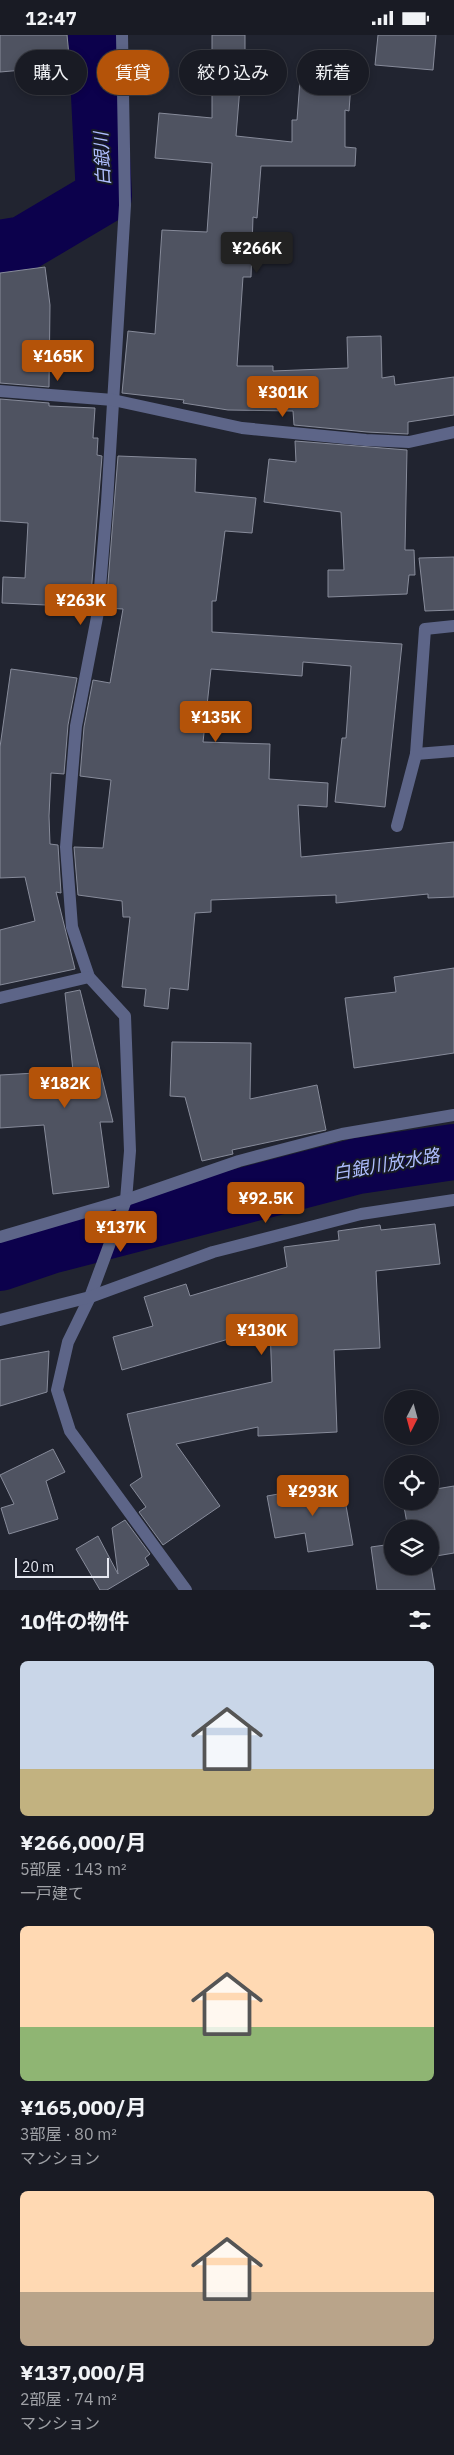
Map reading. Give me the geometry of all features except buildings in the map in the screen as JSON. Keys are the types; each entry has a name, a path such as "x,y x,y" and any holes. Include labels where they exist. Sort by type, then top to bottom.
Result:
{"street":[{"path":"122,35 126,205 113,400 98,612 76,726 66,847 72,927 89,977 125,1016 130,1151 126,1200 90,1297 68,1342 58,1390 70,1431 186,1590"},
{"path":"0,391 113,400 242,428 347,438 409,442 454,431"},
{"path":"397,825 416,754 425,629 454,626"},
{"path":"416,754 454,751"},
{"path":"0,998 89,977"},
{"path":"0,1237 126,1200 239,1161 342,1134 454,1115"},
{"path":"0,1320 90,1297 213,1252 361,1214 454,1200"}],"waterway":[{"name":"白銀川","path":"0,248 23,244 104,196 96,35"},
{"name":"白銀川放水路","path":"0,1263 50,1246 358,1166 454,1152"}]}
